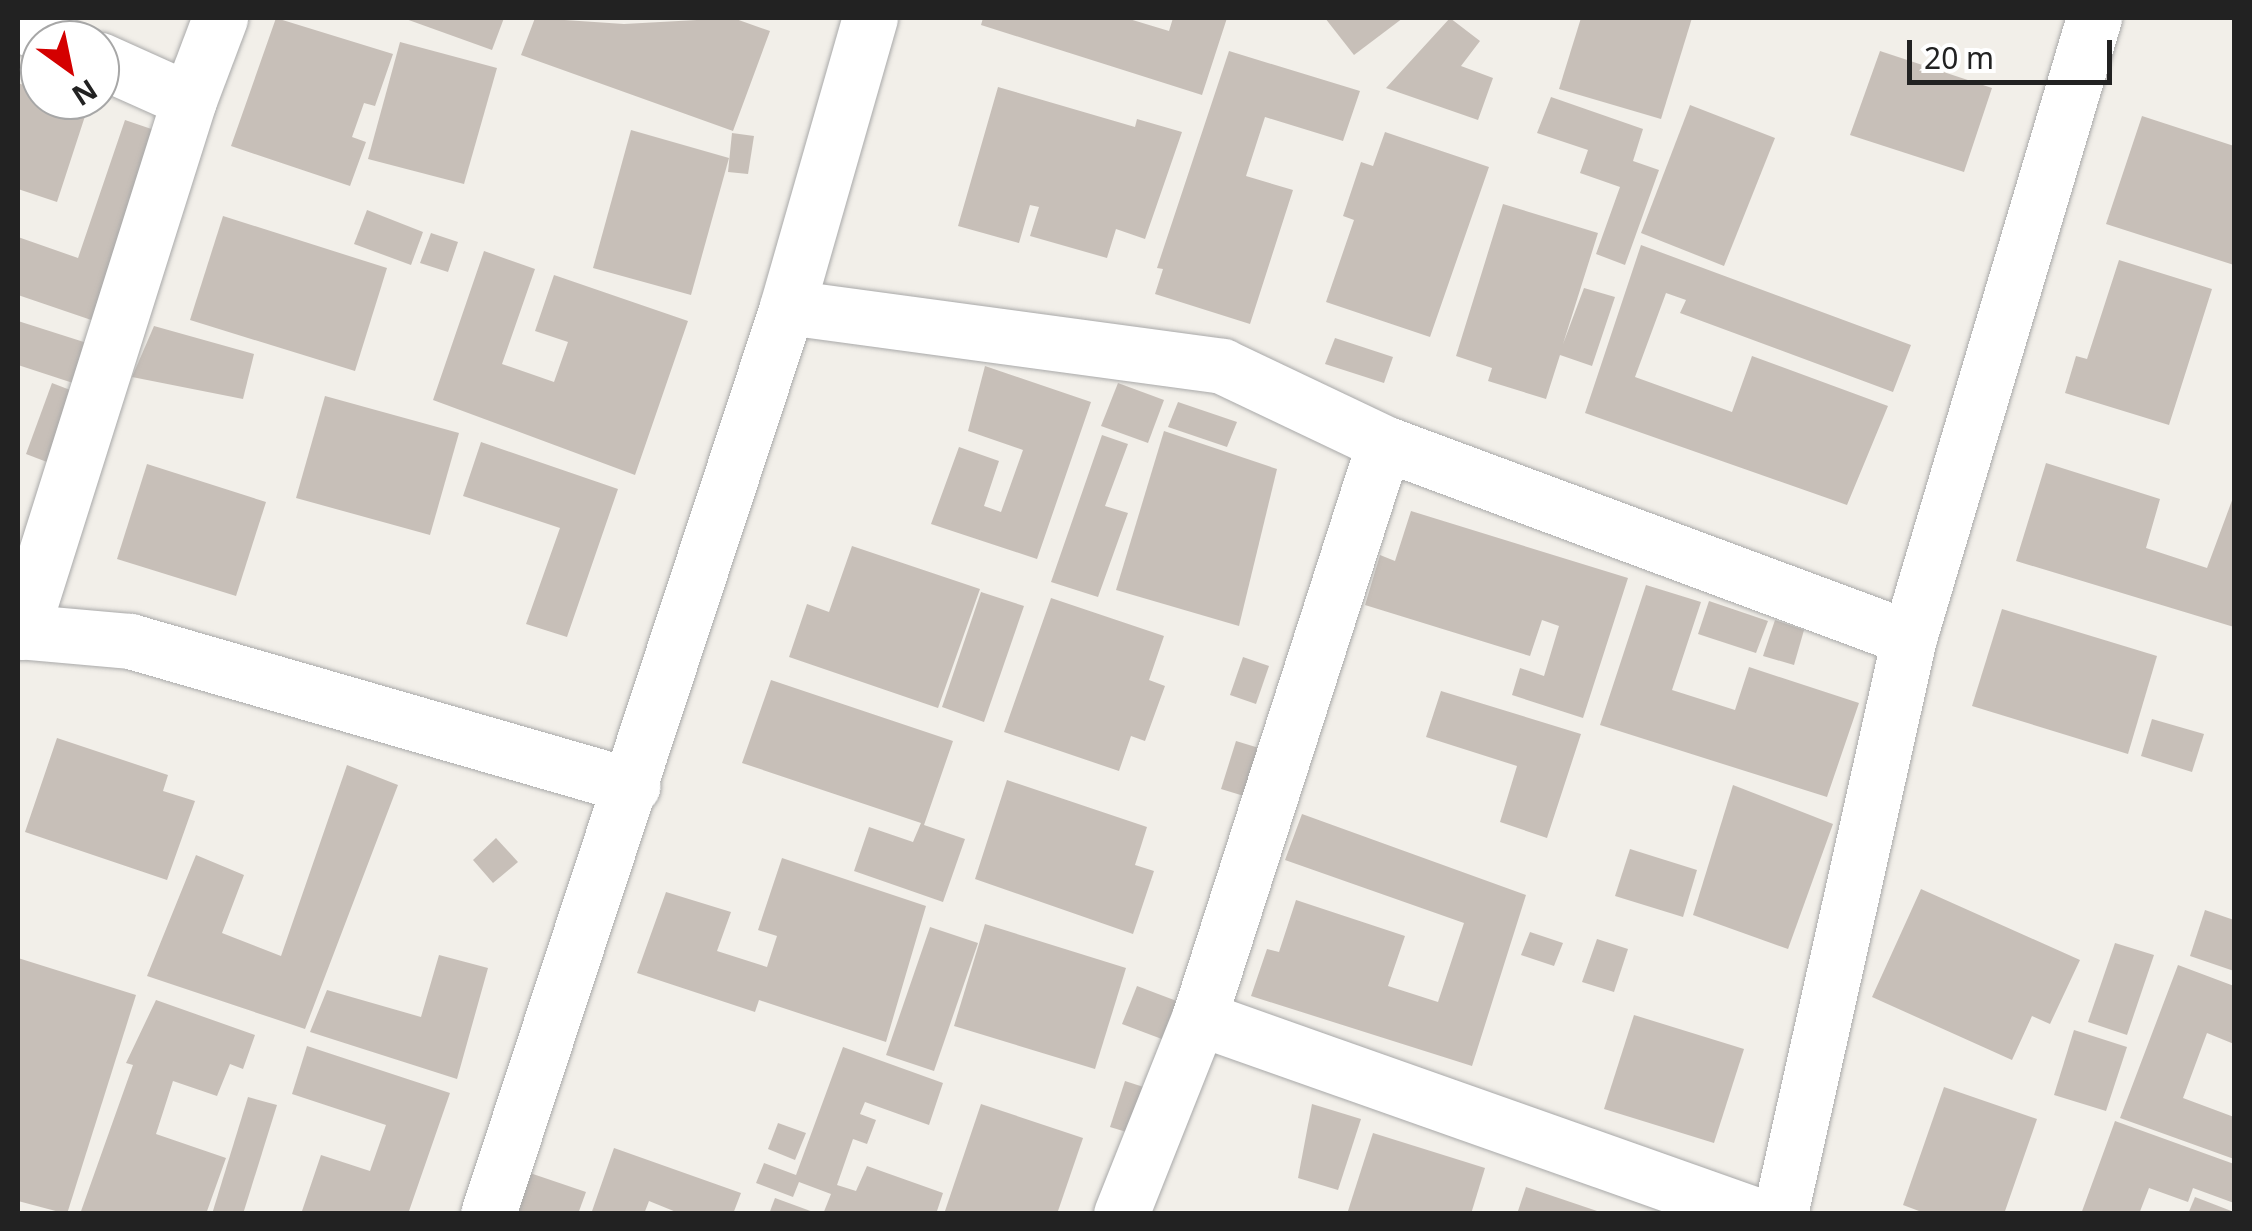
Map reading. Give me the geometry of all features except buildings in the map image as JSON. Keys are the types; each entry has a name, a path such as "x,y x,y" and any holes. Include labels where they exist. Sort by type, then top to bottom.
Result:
{"street":[{"path":"220,18 189,100 19,631 130,641 632,786"},
{"path":"488,1214 787,307 870,18"},
{"path":"1780,1214 1909,638 2094,18"},
{"path":"120,69 189,100"},
{"path":"787,307 1222,366 1384,443 1909,638"},
{"path":"1120,1214 1199,1018 1384,443"},
{"path":"1199,1018 1754,1214"}]}
